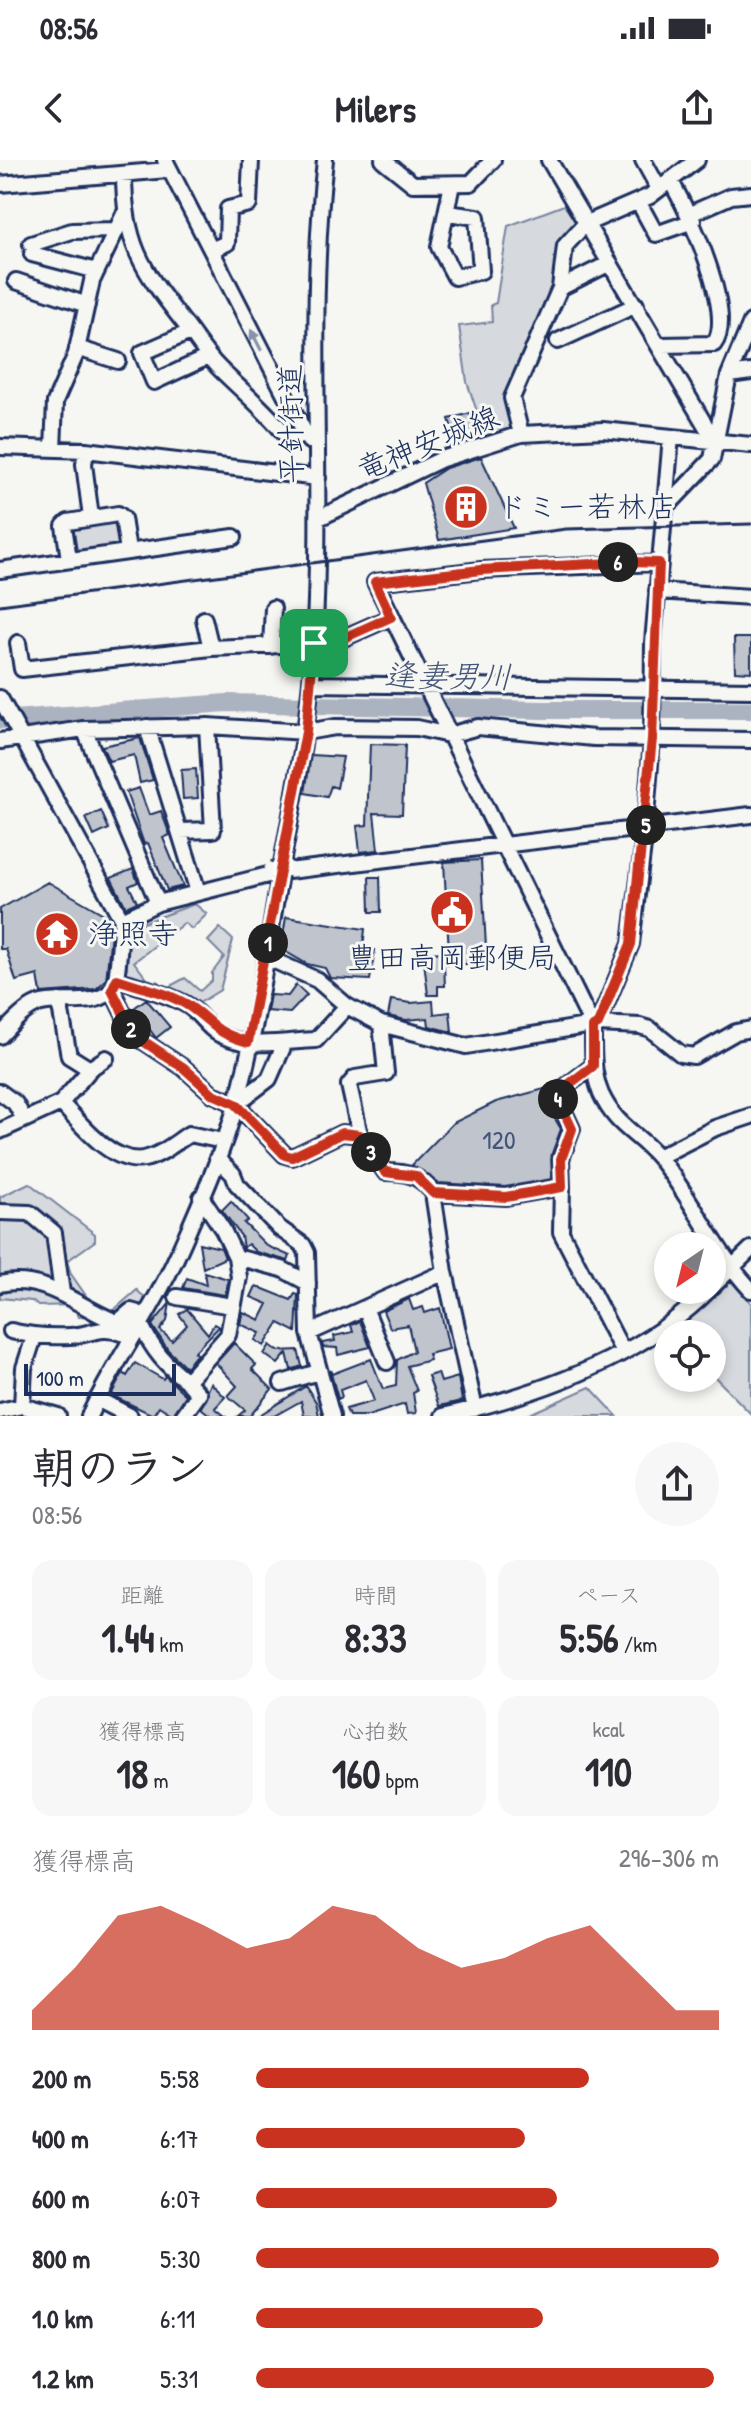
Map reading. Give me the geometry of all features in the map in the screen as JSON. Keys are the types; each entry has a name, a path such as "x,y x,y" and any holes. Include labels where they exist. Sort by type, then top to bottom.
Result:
{"street":[{"path":"211,250 227,243 228,209 249,204 251,160"},
{"name":"平針街道","path":"89,1416 201,1197 217,1158 236,1104 266,957 307,728 311,686 319,518 317,245 325,160"},
{"path":"383,160 413,184 471,183 493,160"},
{"path":"549,160 661,345 714,440"},
{"path":"643,160 691,217 714,293 720,334 714,344 661,345"},
{"path":"521,434 512,398 560,288 565,246 585,224 638,201 697,160"},
{"path":"0,184 124,174 166,165 318,459"},
{"path":"124,174 124,214 141,266 208,357 268,413 289,439 306,435"},
{"path":"447,213 477,217 481,271 455,277 439,247 452,184"},
{"path":"638,201 656,234 731,196 751,194"},
{"path":"53,449 55,402 77,348 97,271 124,214"},
{"path":"97,271 31,249 72,231 115,230"},
{"path":"560,288 610,263"},
{"path":"16,281 87,305"},
{"path":"558,341 636,305"},
{"path":"672,501 712,459 729,375 751,322"},
{"path":"190,332 142,353 154,382 208,357"},
{"path":"77,348 118,361"},
{"path":"729,375 751,372"},
{"path":"290,406 308,408 317,401"},
{"name":"竜神安城線","path":"319,518 442,459 521,434 603,430 751,445"},
{"path":"671,437 657,591 645,829 631,944 596,1026 593,1066 600,1092 616,1122 658,1157 731,1268 751,1290"},
{"name":"竜神安城線","path":"0,447 86,450 318,478"},
{"path":"86,450 84,464 91,517"},
{"path":"69,559 64,526 91,517 118,514 123,518 128,551"},
{"path":"0,570 234,537"},
{"path":"596,1026 423,685 375,582 481,570 659,563"},
{"path":"657,591 751,597"},
{"path":"271,646 273,608"},
{"path":"18,643 22,669 211,648 332,643 391,617"},
{"path":"204,619 211,648"},
{"path":"311,686 751,690"},
{"path":"0,698 122,920 115,984 134,1035 184,1068 213,1094 236,1104 285,1155 292,1157 342,1133 360,1135"},
{"path":"180,831 213,830 207,726"},
{"path":"0,741 84,729 207,726 403,728 448,733 478,727 751,740"},
{"path":"147,727 198,892"},
{"path":"84,729 158,903"},
{"path":"122,920 158,903 280,870 751,815"},
{"path":"266,957 317,980 347,1006 381,1024 466,1046 596,1026 650,1029 669,1047 694,1056 736,1032 751,1029"},
{"path":"0,1036 29,1008 59,1001 98,999 115,984"},
{"path":"115,984 176,1000 190,1007 219,1034 248,1042 284,1045 293,1040 316,1040 347,1006"},
{"path":"59,1001 69,1056 88,1070"},
{"path":"381,1024 386,1073 355,1078 349,1085 360,1135 385,1172 416,1176 433,1193 445,1272 475,1409"},
{"path":"236,1104 269,1079 284,1045"},
{"path":"0,1131 61,1103 88,1070 106,1058"},
{"path":"593,1066 556,1094 572,1129 561,1159 561,1232 622,1350"},
{"path":"0,1092 15,1103 24,1119"},
{"path":"61,1103 95,1138 133,1160 146,1159 189,1134 223,1141"},
{"path":"658,1157 715,1128 751,1116"},
{"path":"217,1158 279,1228 303,1245 307,1253 309,1333 332,1416"},
{"path":"433,1193 506,1197 562,1187"},
{"path":"187,1381 228,1335 239,1277 236,1257 201,1197"},
{"path":"0,1212 30,1213 47,1225 57,1243 57,1279 62,1293"},
{"path":"726,1273 751,1249"},
{"path":"236,1257 282,1269 308,1283"},
{"path":"309,1333 445,1272"},
{"path":"0,1284 23,1282 62,1293 99,1317 132,1329 199,1394 183,1416"},
{"path":"177,1297 232,1306"},
{"path":"443,1416 475,1409 590,1370 679,1318 694,1304"},
{"path":"365,1308 387,1362"},
{"path":"11,1331 34,1337 75,1336 108,1328 132,1329"},
{"path":"22,1406 24,1368 34,1337"},
{"path":"282,1383 318,1372"},
{"path":"97,1399 130,1416"},
{"path":"0,1411 22,1406 58,1416"}],"shaded area":[{"path":"564,205 575,221 575,227 553,295 509,391 513,429 487,441 467,382 459,326 492,322 491,305 496,303 508,226"},
{"path":"113,520 118,525 119,548 75,553 69,530 73,526"},
{"path":"195,904 207,914 192,929 184,923 134,962 151,984 157,981 165,989 185,978 200,991 212,980 212,973 224,957 208,941 220,928 233,940 220,990 196,1005 123,981 121,943 131,927"},
{"path":"29,1183 95,1234 95,1241 67,1261 71,1274 98,1313 108,1315 137,1290 149,1303 131,1333 101,1322 91,1325 90,1315 79,1317 74,1305 38,1306 32,1301 0,1298 0,1197"},
{"path":"729,1279 751,1303 751,1414 726,1388 726,1320 681,1320 700,1304 726,1304 726,1282"},
{"path":"590,1387 617,1416 525,1416"}],"building":[{"path":"474,412 481,436 457,444 449,419"},
{"name":"ドミー若林店","path":"481,457 514,528 439,540 423,483 446,468"},
{"path":"734,638 751,638 751,672 735,671"},
{"path":"140,738 153,780 140,783 134,755 109,761 102,746"},
{"path":"370,744 405,745 402,814 374,813 378,850 360,852 357,826 367,825"},
{"path":"311,755 343,757 337,788 331,786 327,797 305,793"},
{"path":"196,769 198,798 183,799 181,770"},
{"path":"139,788 149,815 161,811 170,835 163,838 183,886 167,890 148,843 144,844 126,792"},
{"path":"101,811 109,829 94,836 86,818"},
{"path":"481,860 487,964 444,964 445,986 438,986 438,995 428,995 423,953 449,952 444,862"},
{"path":"133,869 138,882 129,886 137,902 126,907 111,878"},
{"path":"369,877 380,877 381,912 370,912"},
{"name":"浄照寺","path":"48,882 107,916 112,923 106,980 96,989 41,993 38,975 16,981 6,949 0,949 0,909"},
{"path":"286,917 365,929 363,948 375,950 370,980 330,978 325,968 307,964 281,949"},
{"path":"296,985 307,995 290,1013 267,1011 270,995 288,996"},
{"path":"146,999 170,1027 156,1038 134,1008"},
{"path":"391,1000 411,1003 433,1001 434,1014 450,1012 452,1032 429,1026 428,1018 406,1020 388,1016"},
{"path":"548,1088 551,1112 561,1129 551,1156 552,1179 505,1187 438,1183 412,1165 453,1123 496,1102"},
{"path":"231,1201 248,1220 244,1223 267,1246 290,1256 288,1261 256,1252 248,1244 243,1248 241,1236 222,1210"},
{"path":"199,1243 221,1248 225,1258 203,1268"},
{"path":"204,1272 228,1279 225,1295 183,1288 187,1278 206,1285"},
{"path":"256,1286 291,1300 295,1294 298,1295 296,1332 279,1323 264,1346 255,1340 260,1333 240,1324 243,1312 260,1320 268,1304 251,1297"},
{"path":"409,1299 413,1310 423,1307 425,1313 440,1308 449,1349 428,1354 430,1360 407,1366 417,1391 413,1393 416,1413 407,1414 405,1404 368,1416 349,1416 346,1409 374,1401 366,1380 340,1390 342,1397 338,1399 330,1370 332,1374 371,1359 383,1389 396,1386 397,1360 414,1351 408,1325 390,1328 383,1311"},
{"path":"170,1303 167,1321 160,1330 172,1341 187,1325 179,1314 187,1309 208,1334 214,1324 219,1327 194,1352 197,1354 186,1367 168,1350 152,1325"},
{"path":"360,1321 370,1347 338,1355 337,1348 323,1347 322,1343 335,1341 334,1336 353,1332 351,1325"},
{"path":"234,1343 256,1365 252,1369 272,1389 250,1416 238,1416 245,1410 228,1396 237,1386 216,1363"},
{"path":"270,1345 278,1351 298,1350 302,1366 291,1370 287,1353 278,1364 264,1354"},
{"path":"135,1363 163,1379 165,1376 186,1395 173,1415 159,1406 153,1415 111,1395 123,1373 127,1376"},
{"path":"438,1373 441,1382 458,1377 462,1401 439,1406 428,1376"},
{"path":"211,1383 225,1397 215,1408 225,1416 211,1416 201,1408"},
{"path":"306,1386 316,1402 319,1416 304,1416 301,1401 274,1416 258,1416"}],"waterway":[{"name":"逢妻男川","path":"0,720 227,703 544,710 751,710"}],"railway":[{"path":"0,605 566,529 751,524"}],"place":[{"name":"ドミー若林店","path":"466,507"},
{"name":"豊田高岡郵便局","path":"452,912"},
{"name":"浄照寺","path":"57,934"}],"route":[{"path":"659,563 653,642 652,739 631,944 598,1024 593,1027 593,1066 556,1094 572,1129 561,1159 562,1187 506,1197 433,1193 416,1176 385,1172 360,1135 351,1133 342,1133 292,1157 285,1155 236,1104 213,1094 184,1068 134,1035 112,990 117,979 176,1000 190,1007 219,1034 248,1042 306,732 314,643 332,643 391,617 375,582 481,570 659,563"}]}
